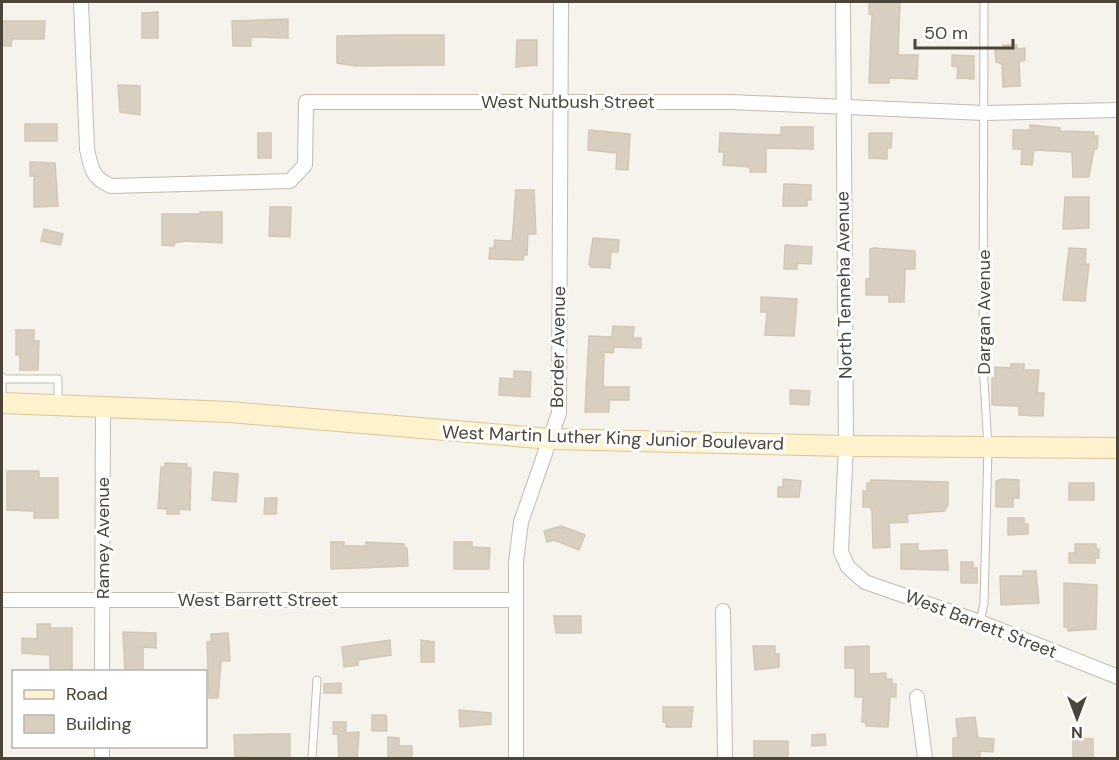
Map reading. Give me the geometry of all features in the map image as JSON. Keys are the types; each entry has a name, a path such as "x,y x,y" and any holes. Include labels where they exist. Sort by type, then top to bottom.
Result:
{"main road":[{"name":"West Martin Luther King Junior Boulevard","path":"2,402 230,412 551,439 846,446 1118,448"}],"street":[{"name":"West Nutbush Street","path":"81,2 84,117 92,172 98,180 111,186 290,181 305,165 306,102 842,105 984,113 1118,110"},
{"name":"Border Avenue","path":"516,759 515,600 521,522 559,413 561,2"},
{"name":"North Tenneha Avenue","path":"843,2 846,446 841,552 848,567"},
{"name":"Ramey Avenue","path":"102,670 103,405"},
{"name":"West Barrett Street","path":"848,567 865,582 980,622 1118,677"},
{"name":"West Barrett Street","path":"2,600 515,600"},
{"path":"723,611 724,759"},
{"path":"917,697 925,759"}],"lane":[{"name":"Dargan Avenue","path":"980,622 984,603 988,447 983,364 984,2"},
{"path":"2,402 2,378 58,380 58,404"},
{"path":"312,759 317,680"}],"building":[{"path":"869,2 900,2 898,55 918,55 917,79 889,78 889,83 869,83 872,14 869,14"},
{"path":"158,12 158,38 142,38 142,13"},
{"path":"288,19 288,38 251,37 251,46 233,46 232,21"},
{"path":"2,21 45,21 44,39 12,39 11,46 2,46"},
{"path":"444,35 444,65 356,66 337,63 337,36"},
{"path":"517,40 537,40 537,65 516,67"},
{"path":"1003,45 1017,45 1017,49 1025,48 1025,60 1019,62 1020,86 1003,87 1002,64 996,62 995,49 1003,49"},
{"path":"952,55 974,56 974,79 957,78 958,67 952,66"},
{"path":"118,85 140,86 140,115 120,112"},
{"path":"25,124 57,124 57,141 25,141"},
{"path":"1030,125 1060,128 1060,131 1094,132 1094,136 1098,136 1097,149 1094,149 1089,177 1073,177 1072,152 1034,150 1032,165 1021,164 1022,149 1013,149 1013,130 1030,130"},
{"path":"781,127 813,127 813,149 766,148 766,172 750,172 750,167 723,165 724,152 719,152 720,133 781,135"},
{"path":"589,130 630,134 628,170 616,169 617,153 588,150"},
{"path":"258,133 271,133 271,158 258,158"},
{"path":"869,133 892,133 891,148 887,148 887,159 869,158"},
{"path":"30,162 55,163 58,206 34,207 34,176 30,176"},
{"path":"784,184 811,185 811,200 807,200 807,206 783,206"},
{"path":"516,190 534,190 536,234 528,234 527,255 524,255 523,260 489,259 490,248 494,248 495,240 512,241"},
{"path":"1065,197 1089,197 1089,228 1063,229"},
{"path":"270,207 291,207 290,237 269,236"},
{"path":"200,212 222,212 222,243 184,241 174,243 174,246 162,245 162,214 200,214"},
{"path":"44,229 63,234 60,245 41,241"},
{"path":"593,238 619,240 618,252 611,252 610,268 591,267 589,264"},
{"path":"785,245 812,247 811,264 797,263 797,269 784,269"},
{"path":"1069,248 1086,249 1085,264 1089,264 1085,301 1063,300"},
{"path":"870,249 915,251 915,269 905,269 904,302 889,302 889,295 866,295 866,279 870,279"},
{"path":"761,297 797,299 794,336 765,335 767,312 761,312"},
{"path":"613,326 634,327 633,338 641,338 641,348 614,347 613,353 604,352 603,387 629,387 629,400 609,400 609,412 585,412 589,336 612,337"},
{"path":"16,330 34,330 34,341 39,341 38,370 20,370 20,355 16,355"},
{"path":"1011,364 1024,364 1024,370 1039,370 1037,393 1044,393 1043,416 1019,415 1019,406 992,405 992,378 995,378 995,367 1011,368"},
{"path":"514,371 531,372 530,397 499,395 500,378 514,379"},
{"path":"790,390 810,391 809,405 790,404"},
{"path":"165,463 187,464 187,468 191,468 190,510 179,509 179,514 167,514 167,509 158,508 161,467 165,467"},
{"path":"7,471 39,471 39,478 58,478 58,518 34,518 34,511 7,510"},
{"path":"214,472 238,474 236,502 212,500"},
{"path":"783,479 801,481 799,497 778,497 778,487 783,487"},
{"path":"871,480 948,482 948,505 944,511 907,514 908,522 889,523 890,547 873,548 872,511 870,507 863,507 863,491 867,491 867,483 871,483"},
{"path":"1019,480 1019,498 1013,498 1013,507 996,507 996,481"},
{"path":"1069,483 1094,483 1094,500 1069,500"},
{"path":"265,498 277,498 276,514 264,514"},
{"path":"1008,518 1024,518 1024,524 1028,524 1028,534 1008,535"},
{"path":"561,526 585,535 579,550 554,540 547,542 544,531"},
{"path":"331,542 344,542 344,546 366,546 366,542 404,544 404,548 407,548 408,566 331,569"},
{"path":"454,542 472,542 472,547 490,548 489,569 454,569"},
{"path":"901,544 918,544 918,551 947,550 948,570 901,569"},
{"path":"1075,544 1096,544 1096,549 1099,549 1099,558 1095,558 1095,563 1069,563 1069,553 1075,553"},
{"path":"961,562 973,562 973,568 977,568 977,583 961,583"},
{"path":"1023,571 1036,571 1039,603 1001,605 1000,576 1023,576"},
{"path":"1064,583 1097,585 1096,629 1068,631 1068,628 1064,627"},
{"path":"554,616 581,616 581,633 556,633"},
{"path":"37,624 50,624 50,628 72,628 72,670 50,670 50,655 22,653 22,638 37,639"},
{"path":"123,632 156,633 156,648 143,647 143,670 125,670"},
{"path":"228,633 230,661 221,661 218,698 209,698 207,642 211,642 211,634"},
{"path":"390,640 391,655 358,660 358,665 344,667 342,647"},
{"path":"421,640 434,642 434,662 421,662"},
{"path":"753,646 775,646 775,654 779,654 779,667 755,670"},
{"path":"869,646 869,674 886,673 886,679 892,679 892,684 896,684 896,697 890,697 888,727 866,726 866,722 862,722 863,697 855,697 855,668 845,668 845,647"},
{"path":"341,683 341,693 324,693 324,684"},
{"path":"663,707 693,707 691,727 666,727 666,722 663,722"},
{"path":"459,710 491,713 491,724 460,727"},
{"path":"372,715 386,715 387,731 372,731"},
{"path":"975,717 978,738 994,739 993,752 980,751 980,759 953,759 953,738 958,738 956,719"},
{"path":"333,722 346,722 346,733 359,732 357,759 339,759 338,734 333,734"},
{"path":"290,734 290,759 235,756 234,735"},
{"path":"825,734 826,745 812,746 812,735"},
{"path":"388,737 399,738 399,746 412,746 412,759 388,758"},
{"path":"1073,738 1093,739 1093,759 1073,759"},
{"path":"754,741 788,741 788,759 754,759"}]}
